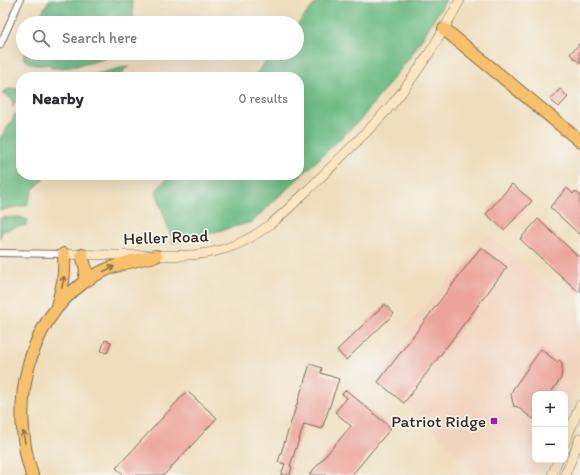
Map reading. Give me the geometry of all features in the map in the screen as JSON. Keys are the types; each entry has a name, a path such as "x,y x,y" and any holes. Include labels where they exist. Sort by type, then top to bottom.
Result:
{"highway":[{"path":"444,29 580,141"},
{"path":"56,309 65,272 64,254"},
{"path":"82,255 86,270 84,282"},
{"path":"32,475 26,453 23,430 23,399 26,372 41,330 56,309 84,282 115,266 130,261 156,256"}],"street":[{"path":"0,45 20,0"},
{"name":"Heller Road","path":"0,253 184,256 207,254 226,249 258,233 273,222 360,139 385,112 411,80 444,29 460,0"},
{"path":"568,435 580,405"},
{"path":"565,475 580,438"},
{"path":"552,475 557,463"}],"shaded area":[{"name":"Patriot Ridge","path":"489,234 580,315 580,377 568,405 568,391 532,391 532,463 543,463 538,475 479,475 369,368"}],"green space":[{"path":"49,0 132,0 133,16 40,16"},
{"path":"320,0 446,0 411,56 361,119 304,173 304,72 257,72 267,60 304,60 304,17"},
{"path":"26,60 99,60 78,66 60,68 51,68 50,64 39,65 30,63"},
{"path":"129,66 128,68 125,68 123,72 104,72"},
{"path":"16,89 16,102 13,107 12,98 2,94 5,90"},
{"path":"15,113 16,180 43,180 33,190 27,205 0,211 0,138 12,121"},
{"path":"165,180 296,180 252,222 173,243 156,191"},
{"path":"20,217 28,221 25,226 16,227 2,232 0,238 0,218"}],"building":[{"path":"580,43 580,63 570,54"},
{"path":"560,89 568,97 559,107 550,100"},
{"path":"512,184 532,201 504,230 486,214"},
{"path":"567,188 573,194 575,191 580,195 580,235 550,207"},
{"path":"538,219 580,258 580,293 520,239"},
{"path":"481,247 507,267 404,403 378,382"},
{"path":"385,304 394,314 346,360 337,350"},
{"path":"105,340 111,342 107,353 101,351"},
{"path":"541,349 557,362 560,360 562,364 561,378 552,391 532,391 532,418 516,406 514,407 511,395 513,389"},
{"path":"310,364 322,368 321,373 339,379 322,429 304,424 290,466 292,467 290,475 281,475 285,464 278,462"},
{"path":"346,390 391,428 352,475 309,475 351,426 335,412 347,398 342,394"},
{"path":"187,391 217,418 164,475 124,475 116,468"}],"place":[{"name":"Patriot Ridge","path":"494,421"}]}
